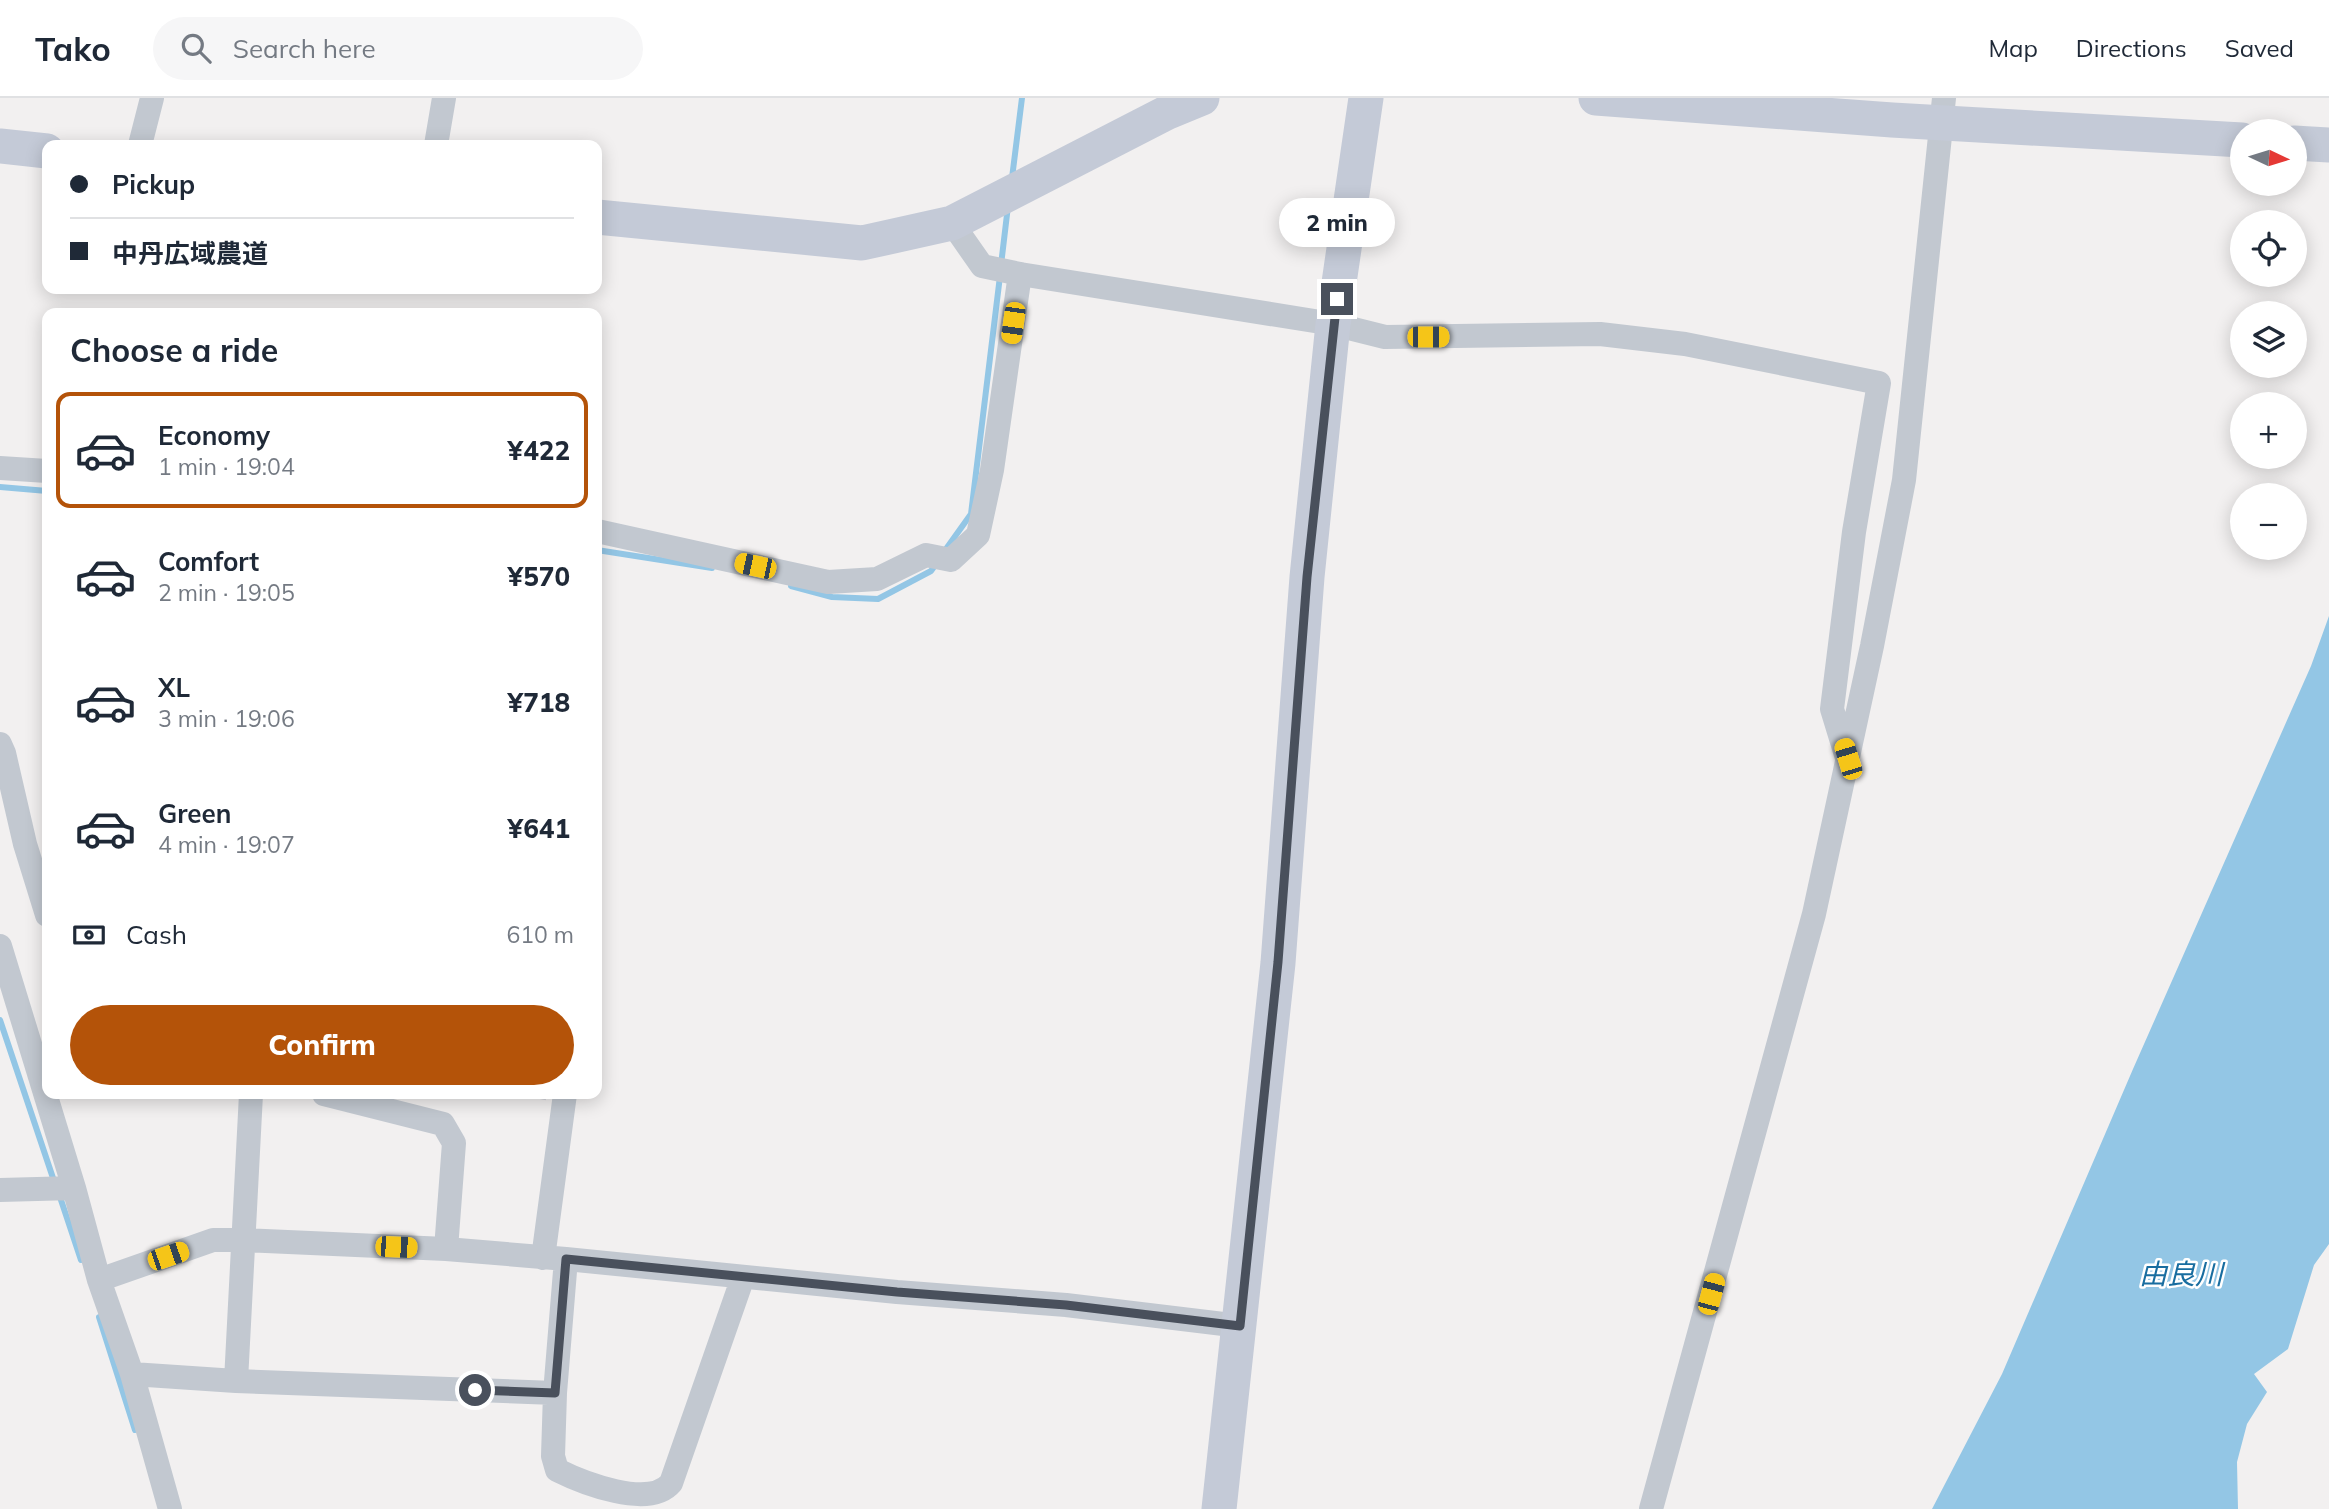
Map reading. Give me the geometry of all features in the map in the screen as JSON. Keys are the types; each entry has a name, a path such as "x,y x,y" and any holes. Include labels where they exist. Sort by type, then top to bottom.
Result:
{"street":[{"path":"142,140 152,98"},
{"path":"437,140 444,98"},
{"path":"602,217 862,243 953,223 1156,118 1202,98"},
{"path":"1219,1509 1278,962 1307,577 1333,324 1366,98"},
{"path":"1596,98 1946,115 2230,139"},
{"path":"1651,1509 1814,914 1872,646 1903,481 1946,115"},
{"path":"2307,144 2329,145"},
{"path":"0,146 42,150"},
{"path":"953,223 982,266 1020,274 1333,324 1385,337 1600,334 1685,344 1879,383 1854,533 1832,709 1848,759"},
{"path":"602,532 828,582 877,579 926,555 951,560 978,535 992,470 1020,274"},
{"path":"0,468 42,471"},
{"path":"0,744 42,899"},
{"path":"0,946 10,1014 74,1188 99,1280 132,1374 170,1509"},
{"path":"236,1381 251,1099"},
{"path":"344,1099 443,1124 454,1143 446,1249"},
{"path":"565,1099 555,1258 552,1456 557,1470 577,1480 615,1492 653,1494 665,1490 671,1483 743,1277"},
{"path":"0,1189 74,1188"},
{"path":"99,1280 213,1240 243,1240 446,1249 555,1258 897,1292 1066,1305 1240,1326"},
{"path":"132,1374 236,1381 555,1393"}],"water":[{"name":"由良川","path":"2329,616 2329,1244 2314,1265 2288,1349 2254,1374 2267,1392 2247,1424 2237,1462 2238,1509 1932,1509 2002,1374 2311,666"}],"waterway":[{"path":"1012,178 1022,98"},
{"path":"1001,265 1008,206"},
{"path":"946,549 971,514 1000,276"},
{"path":"0,487 42,491"},
{"path":"602,551 712,568"},
{"path":"791,586 832,597 878,599 931,571 936,564"},
{"path":"0,1020 55,1184"},
{"path":"59,1194 81,1260"},
{"path":"99,1317 135,1430"}],"route":[{"path":"475,1390 555,1393 566,1259 897,1292 1066,1305 1240,1326 1278,962 1307,577 1337,299"}]}
